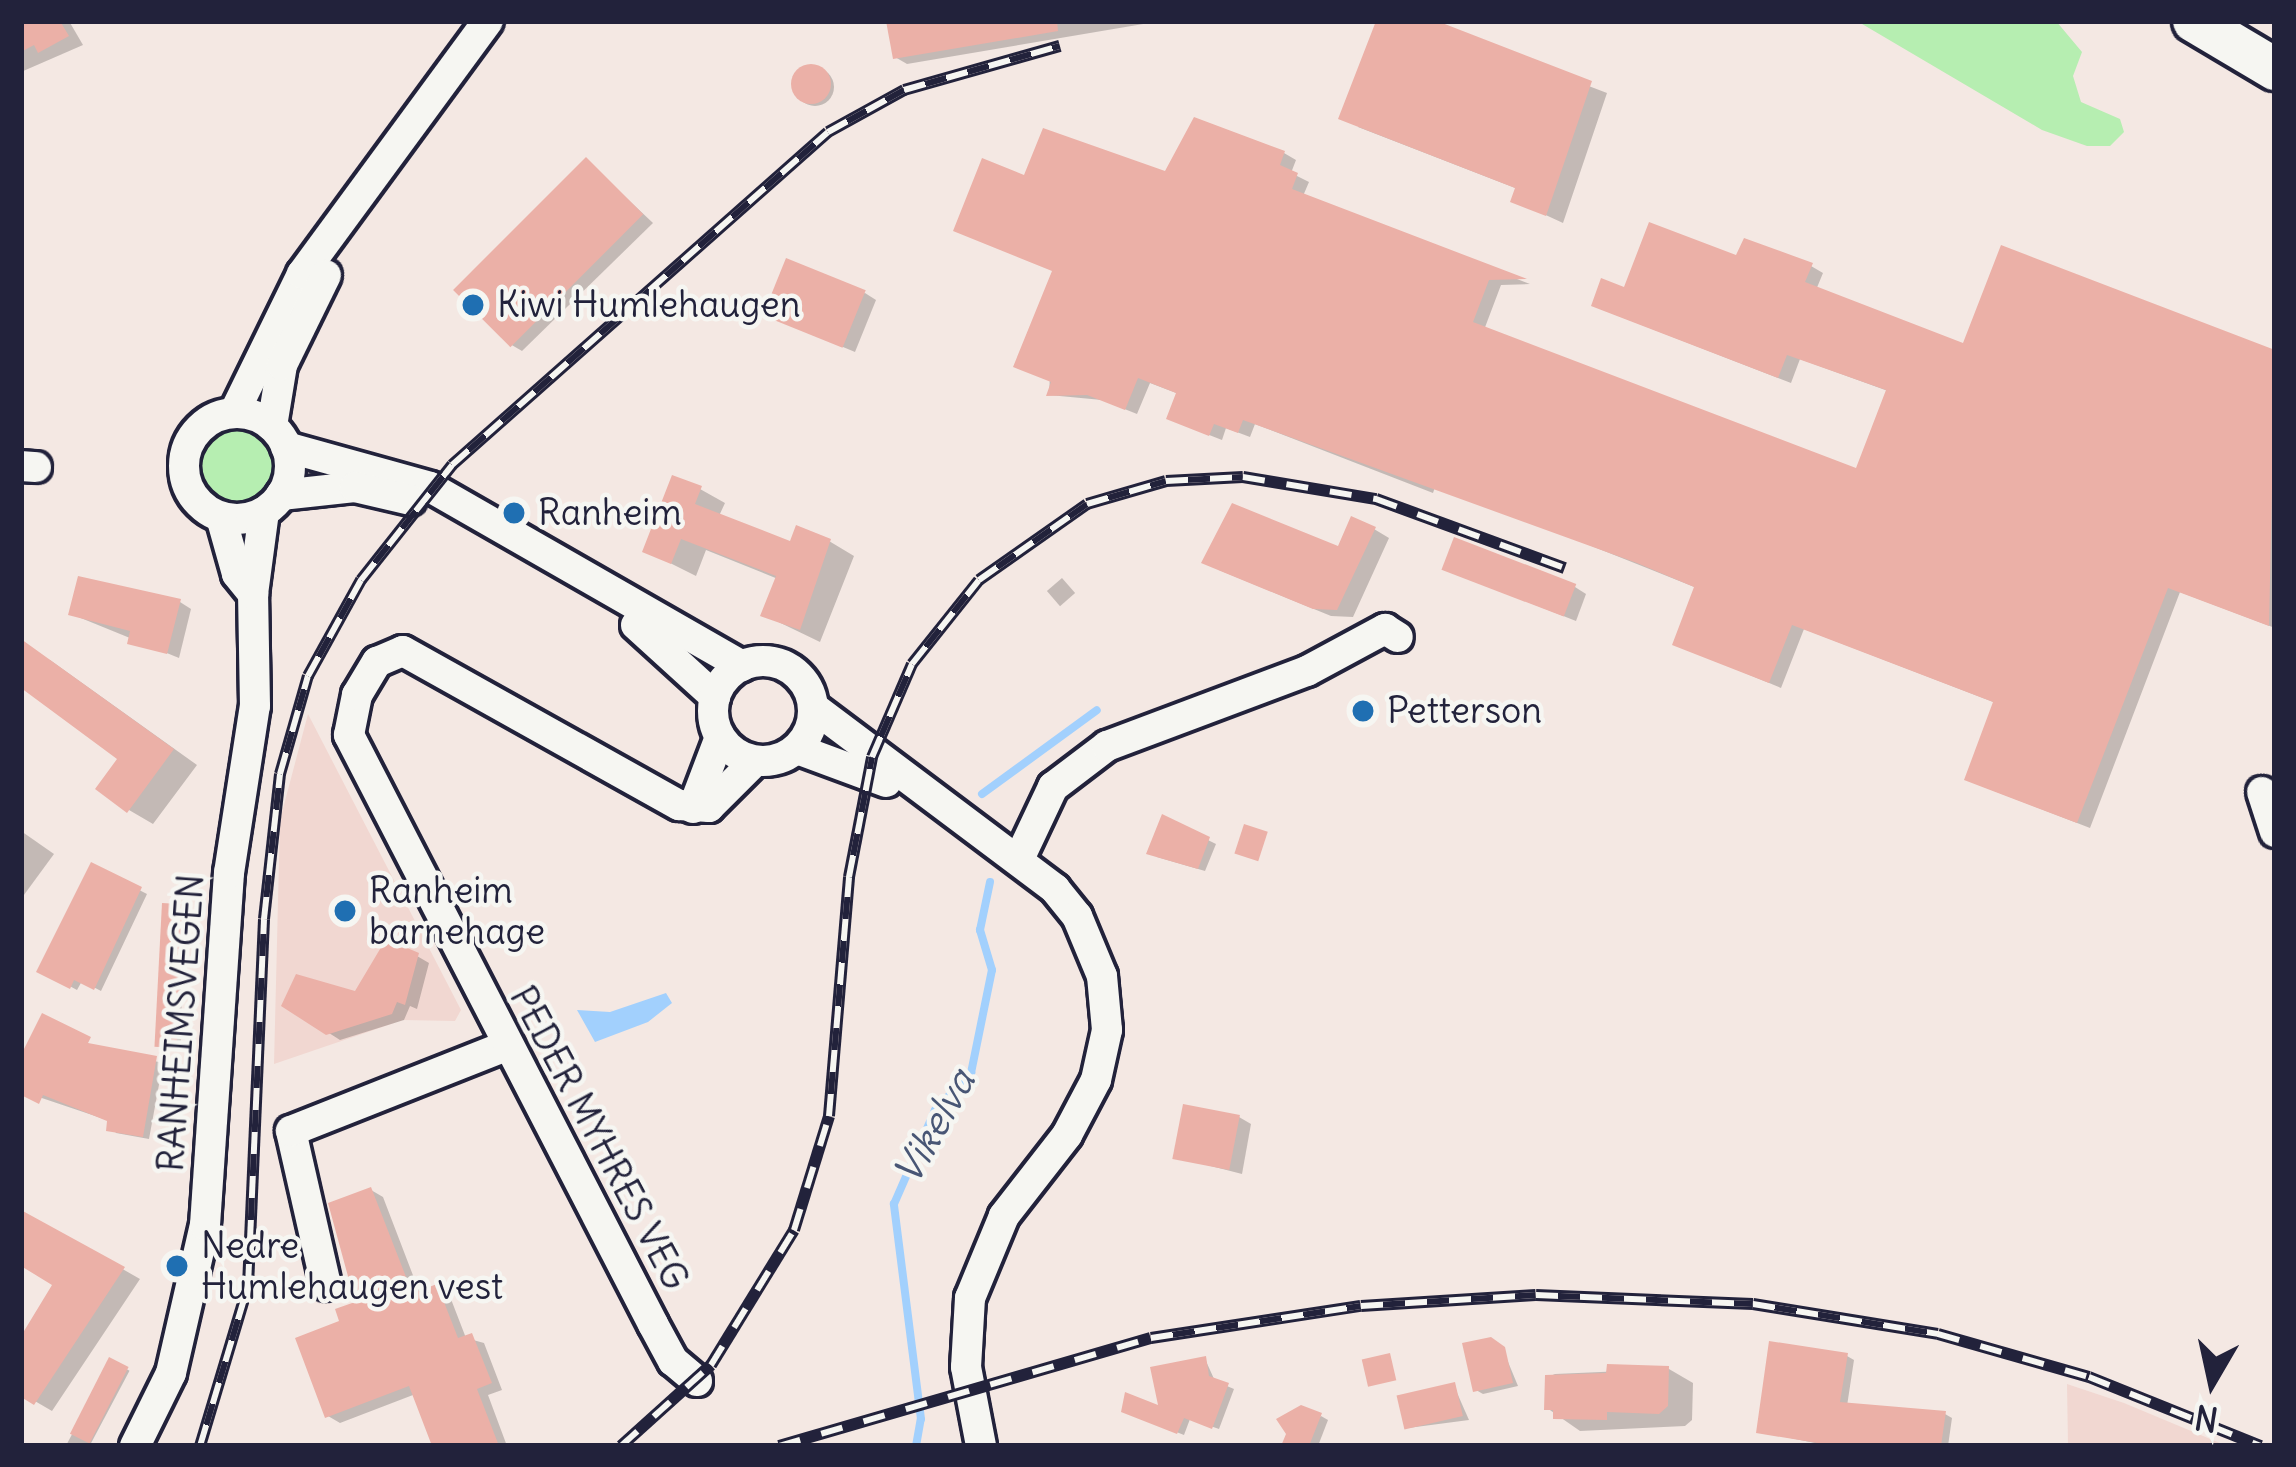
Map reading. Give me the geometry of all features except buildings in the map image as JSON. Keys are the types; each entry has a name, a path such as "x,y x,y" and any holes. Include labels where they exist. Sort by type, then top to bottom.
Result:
{"highway":[{"path":"2194,21 2275,69"}],"street":[{"path":"488,21 302,274 234,413 195,433 184,460 196,501 221,517 355,487 417,502 649,633 715,697 720,737 693,808 709,808 755,760 797,748 941,809"},
{"path":"273,504 281,364 364,195"},
{"path":"234,413 279,437 430,488 742,666 788,668 813,707 941,809 1015,856 1077,916 1102,976 1107,1030 1077,1117 1004,1216 970,1298 966,1367 981,1443"},
{"name":"RANHEIMSVEGEN","path":"135,1446 171,1373 205,1225 230,873 255,706 253,594 273,504"},
{"name":"RANHEIMSVEGEN","path":"221,517 237,574 253,594"},
{"path":"1015,856 1054,787 1108,746 1307,670 1385,629 1398,637"},
{"name":"PEDER MYHRES VEG","path":"693,808 443,667 403,651 377,662 357,695 349,735 506,1046 673,1360 697,1381"},
{"path":"715,697 742,666"},
{"path":"797,748 813,707"},
{"path":"720,737 755,760"},
{"path":"2262,792 2275,832"},
{"path":"326,1286 291,1131 506,1046"}],"shaded area":[{"name":"Ranheim barnehage","path":"308,714 461,1010 455,1021 403,1020 274,1064 280,820"},
{"path":"2067,1384 2124,1403 2227,1446 2068,1446"}],"green space":[{"path":"1857,21 2056,21 2082,52 2073,76 2081,102 2120,119 2124,132 2110,146 2087,146 2042,130"},
{"path":"236,427 263,439 275,466 263,493 236,505 209,493 197,466 209,439"}],"water":[{"path":"666,993 672,1003 648,1022 595,1042 577,1010 610,1012"}],"waterway":[{"name":"Vikelva","path":"982,794 1097,710"},
{"name":"Vikelva","path":"916,1446 921,1419 894,1204 935,1110 971,1073 992,970 980,930 990,882"}],"railway":[{"path":"200,1446 248,1286 264,919 280,774 308,676 361,580 452,465 828,132 904,90 1060,46"},
{"path":"621,1446 711,1365 794,1230 829,1116 849,877 872,757 912,664 979,580 1087,504 1166,481 1243,477 1376,499 1565,568"},
{"path":"779,1446 1151,1338 1361,1306 1536,1295 1753,1304 1938,1334 2089,1377 2261,1446"}],"place":[{"name":"Kiwi Humlehaugen","path":"473,305"},
{"name":"Ranheim","path":"514,513"},
{"name":"Petterson","path":"1363,711"},
{"name":"Ranheim barnehage","path":"345,911"},
{"name":"Nedre Humlehaugen vest","path":"177,1266"}]}
